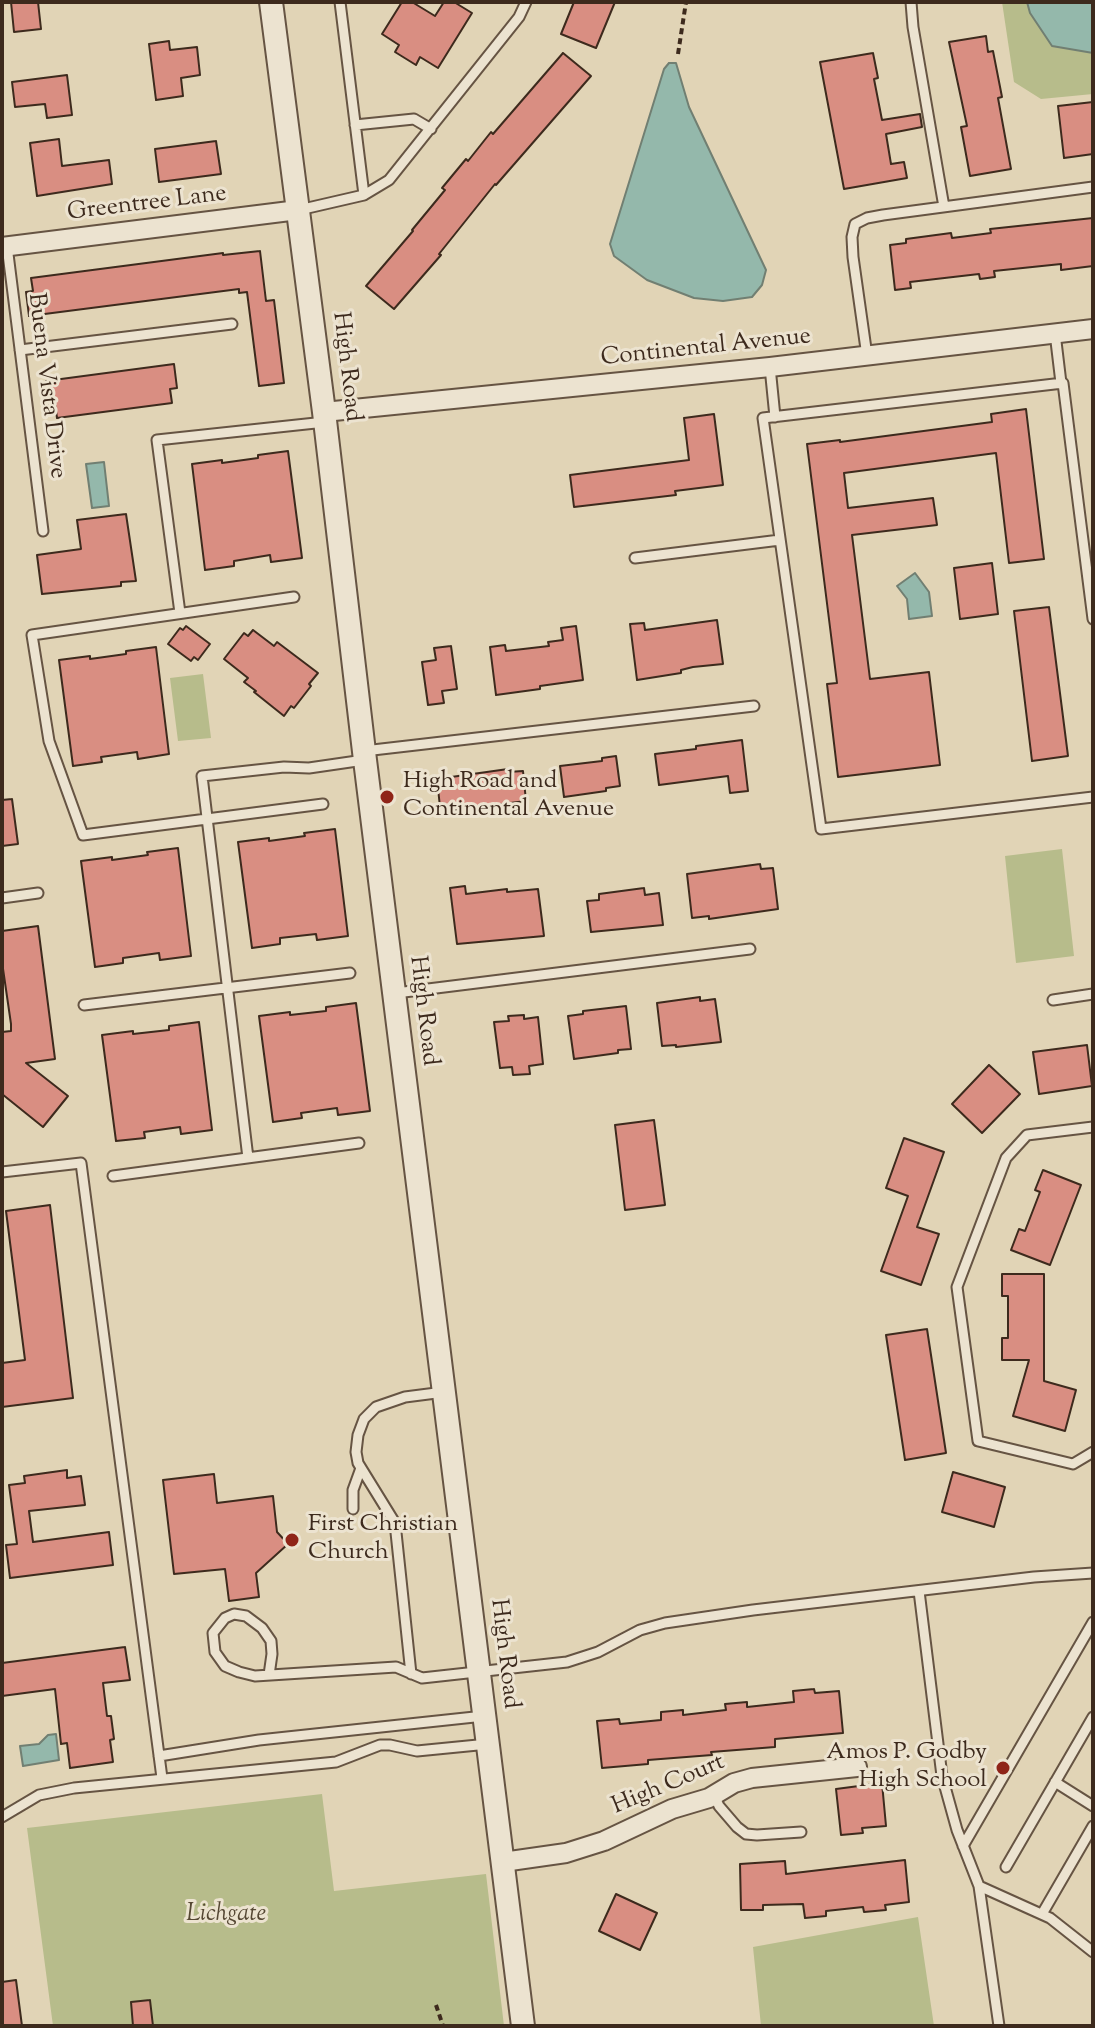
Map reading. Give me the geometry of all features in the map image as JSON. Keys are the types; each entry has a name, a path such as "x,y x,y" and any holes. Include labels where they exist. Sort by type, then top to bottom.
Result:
{"street":[{"name":"High Road","path":"271,2 523,2026"},
{"name":"Greentree Lane","path":"4,247 298,210"},
{"name":"Continental Avenue","path":"325,417 1093,329"},
{"name":"High Court","path":"503,1862 566,1853 604,1841 672,1809 752,1778 857,1767"}],"lane":[{"path":"340,2 364,195"},
{"path":"298,210 364,195 389,180 519,17 526,2"},
{"path":"911,2 944,207"},
{"path":"355,125 414,119 431,129"},
{"path":"867,356 853,257 855,224 883,215 1093,187"},
{"name":"Buena Vista Drive","path":"4,247 43,531"},
{"path":"20,350 232,324"},
{"path":"1055,333 1093,619"},
{"path":"770,367 775,417"},
{"path":"1061,383 763,418 821,829 1093,797"},
{"path":"180,613 157,440 325,417"},
{"path":"635,558 780,540"},
{"path":"294,597 32,635 49,741 83,835 323,804"},
{"path":"248,1158 202,776 284,767 309,768 364,756 754,706"},
{"path":"2,898 38,893"},
{"path":"394,993 750,949"},
{"path":"84,1005 350,973"},
{"path":"1053,1000 1093,994"},
{"path":"1093,1127 1027,1135 1006,1158 957,1287 978,1441 1073,1464 1093,1452"},
{"path":"113,1176 359,1143"},
{"path":"2,1172 81,1163 162,1778"},
{"path":"411,1674 395,1523 361,1468 356,1452 364,1419 376,1407 405,1397 444,1392"},
{"path":"353,1509 353,1490 361,1468"},
{"path":"269,1675 271,1641 262,1628 246,1616 234,1614 225,1618 213,1633 215,1652 225,1666 239,1672 255,1676 396,1667 422,1678 567,1662 598,1652 640,1630 665,1623 1034,1577 1093,1573"},
{"path":"919,1591 942,1776 957,1830 979,1886 999,2026"},
{"path":"963,1846 1093,1622"},
{"path":"159,1756 259,1740 484,1716"},
{"path":"1006,1867 1093,1717"},
{"path":"2,1817 39,1795 74,1788 336,1762 380,1745 417,1751 488,1744"},
{"path":"1055,1782 1093,1806"},
{"path":"714,1795 719,1806 746,1834 801,1832"},
{"path":"1042,1914 1093,1826"},
{"path":"979,1886 1050,1918 1093,1952"}],"path":[{"path":"678,54 686,2"},
{"path":"436,2005 443,2026"}],"green space":[{"path":"1002,2 1093,2 1093,94 1041,99 1014,82"},
{"path":"203,674 211,738 178,741 170,678"},
{"path":"1062,849 1074,956 1016,963 1005,856"},
{"name":"Lichgate","path":"322,1794 334,1891 486,1874 504,2026 53,2026 27,1828"},
{"path":"918,1917 934,2026 761,2026 753,1947"}],"water":[{"path":"1027,2 1093,2 1093,53 1052,46 1030,13"},
{"path":"669,63 676,63 689,107 766,270 762,285 752,297 723,301 694,298 647,280 614,256 610,244 664,69"},
{"path":"104,462 109,506 92,508 86,464"},
{"path":"915,573 929,592 932,616 909,619 907,599 897,586"},
{"path":"56,1734 59,1760 23,1766 20,1746 39,1744 48,1735"}],"building":[{"path":"11,2 38,2 41,29 14,32"},
{"path":"402,2 412,2 435,16 444,2 454,2 472,13 438,68 420,57 416,65 395,52 399,45 382,34"},
{"path":"574,2 615,2 596,48 561,34"},
{"path":"986,36 988,52 993,51 1002,97 998,98 1011,169 970,176 961,127 967,126 949,42"},
{"path":"169,41 170,50 197,47 200,75 181,78 183,96 156,100 149,44"},
{"path":"563,53 591,76 495,184 441,255 394,309 366,286 413,231 466,159 468,161 491,132 493,134"},
{"path":"873,53 878,78 874,79 882,120 920,114 922,127 886,134 891,164 904,162 907,178 844,189 820,62"},
{"path":"67,75 72,115 47,118 45,104 15,107 12,82"},
{"path":"1093,102 1093,154 1064,158 1058,106"},
{"path":"59,139 62,166 109,160 112,184 37,196 30,143"},
{"path":"216,141 221,174 159,182 155,149"},
{"path":"1093,218 1093,266 1061,270 1061,264 994,271 995,277 980,279 979,274 910,282 911,288 895,290 890,245 906,243 906,239 951,233 952,238 991,233 990,229"},
{"path":"260,251 266,301 274,300 284,383 259,386 247,292 239,293 239,289 29,316 26,292 33,291 31,278"},
{"path":"174,364 177,388 170,389 172,403 57,418 55,404 49,405 46,381"},
{"path":"1026,409 1044,559 1009,563 996,453 844,473 848,508 933,498 937,525 852,535 870,679 929,672 940,765 838,777 827,684 837,683 807,444 992,422 991,414"},
{"path":"714,414 723,485 675,491 676,495 574,507 570,475 689,460 684,418"},
{"path":"288,451 302,558 271,562 270,555 234,561 234,566 205,570 192,464 222,460 222,463"},
{"path":"126,514 136,581 121,582 121,586 42,594 37,555 81,549 77,520"},
{"path":"992,563 998,614 960,619 954,568"},
{"path":"1049,607 1068,756 1032,761 1014,611"},
{"path":"717,620 723,664 693,667 681,670 681,673 637,680 630,624 644,623 645,630"},
{"path":"186,626 210,644 198,660 194,657 191,661 168,644 180,628 183,630"},
{"path":"576,626 583,680 496,695 490,647 505,645 506,651 549,646 548,642 563,640 561,628"},
{"path":"253,630 274,646 277,642 318,673 294,708 291,706 284,716 254,692 244,682 248,678 224,659 244,633 248,636"},
{"path":"451,646 457,689 442,691 444,703 428,705 422,662 436,660 434,648"},
{"path":"156,647 169,754 138,759 137,752 101,757 102,762 73,766 59,660 90,656 90,659"},
{"path":"742,740 748,791 730,793 728,776 659,785 655,754"},
{"path":"616,756 620,786 564,797 560,766 602,761 602,758"},
{"path":"508,769 508,772 523,771 526,801 455,810 454,806 440,807 437,779"},
{"path":"12,799 18,844 2,846 2,800"},
{"path":"335,829 348,936 317,940 316,934 280,938 280,944 252,948 238,842 269,838 269,841"},
{"path":"178,848 191,956 160,960 159,953 123,958 123,963 95,967 81,861 112,857 112,860"},
{"path":"760,864 761,869 773,868 778,909 709,919 709,916 692,918 687,874"},
{"path":"465,886 466,894 538,889 544,936 457,944 450,888"},
{"path":"644,888 645,895 659,893 663,925 591,932 587,901 599,900 599,894"},
{"path":"38,926 55,1059 26,1063 68,1096 43,1127 2,1094 2,1032 11,1031 11,1024 2,962 2,931"},
{"path":"700,997 700,1001 715,999 721,1042 662,1046 657,1003"},
{"path":"356,1003 370,1111 338,1115 337,1108 301,1113 302,1118 273,1122 259,1016 326,1011 326,1007"},
{"path":"626,1006 631,1049 574,1059 568,1016"},
{"path":"524,1015 524,1019 538,1017 543,1064 529,1066 530,1074 513,1075 512,1067 500,1068 494,1022 509,1021 508,1016"},
{"path":"199,1022 212,1130 181,1134 180,1127 144,1132 145,1138 116,1141 102,1035 169,1030 169,1026"},
{"path":"1087,1045 1092,1086 1039,1094 1033,1052"},
{"path":"989,1065 1020,1094 982,1133 952,1104"},
{"path":"654,1120 665,1205 625,1210 615,1125"},
{"path":"904,1138 944,1152 917,1227 939,1234 921,1285 881,1271 908,1196 886,1188"},
{"path":"1043,1170 1081,1185 1050,1265 1011,1250 1019,1229 1025,1231 1040,1192 1035,1190"},
{"path":"50,1205 73,1398 2,1407 2,1363 25,1360 6,1211"},
{"path":"1002,1274 1044,1274 1044,1381 1076,1390 1065,1431 1013,1416 1029,1360 1002,1360 1002,1338 1008,1338 1008,1296 1002,1296"},
{"path":"927,1329 946,1453 905,1460 886,1335"},
{"path":"67,1470 67,1478 81,1476 85,1505 29,1511 33,1542 109,1532 113,1565 10,1578 6,1545 17,1544 9,1485 25,1483 24,1476"},
{"path":"953,1472 1005,1487 994,1527 942,1512"},
{"path":"214,1474 217,1503 273,1496 277,1532 288,1544 256,1573 259,1597 229,1601 225,1569 174,1574 163,1480"},
{"path":"125,1647 130,1680 103,1683 107,1716 111,1716 114,1739 110,1740 113,1762 70,1768 67,1743 61,1744 55,1689 2,1696 2,1663"},
{"path":"814,1689 815,1693 839,1691 843,1733 775,1739 775,1747 711,1752 712,1755 648,1760 648,1764 602,1768 597,1721 619,1719 620,1724 661,1720 661,1712 683,1710 683,1715 726,1710 725,1704 747,1702 747,1707 794,1702 793,1691"},
{"path":"882,1783 886,1826 862,1828 863,1833 841,1835 836,1789"},
{"path":"905,1860 909,1902 885,1905 886,1910 864,1912 863,1907 826,1911 826,1916 805,1918 803,1904 763,1905 763,1910 741,1910 740,1864 785,1861 786,1874"},
{"path":"616,1894 657,1913 640,1950 599,1931"},
{"path":"16,1980 22,2026 2,2026 2,1982"},
{"path":"150,2000 153,2026 133,2026 131,2002"}],"place":[{"name":"High Road and Continental Avenue","path":"387,797"},
{"name":"First Christian Church","path":"292,1540"},
{"name":"Amos P. Godby High School","path":"1003,1768"}]}
